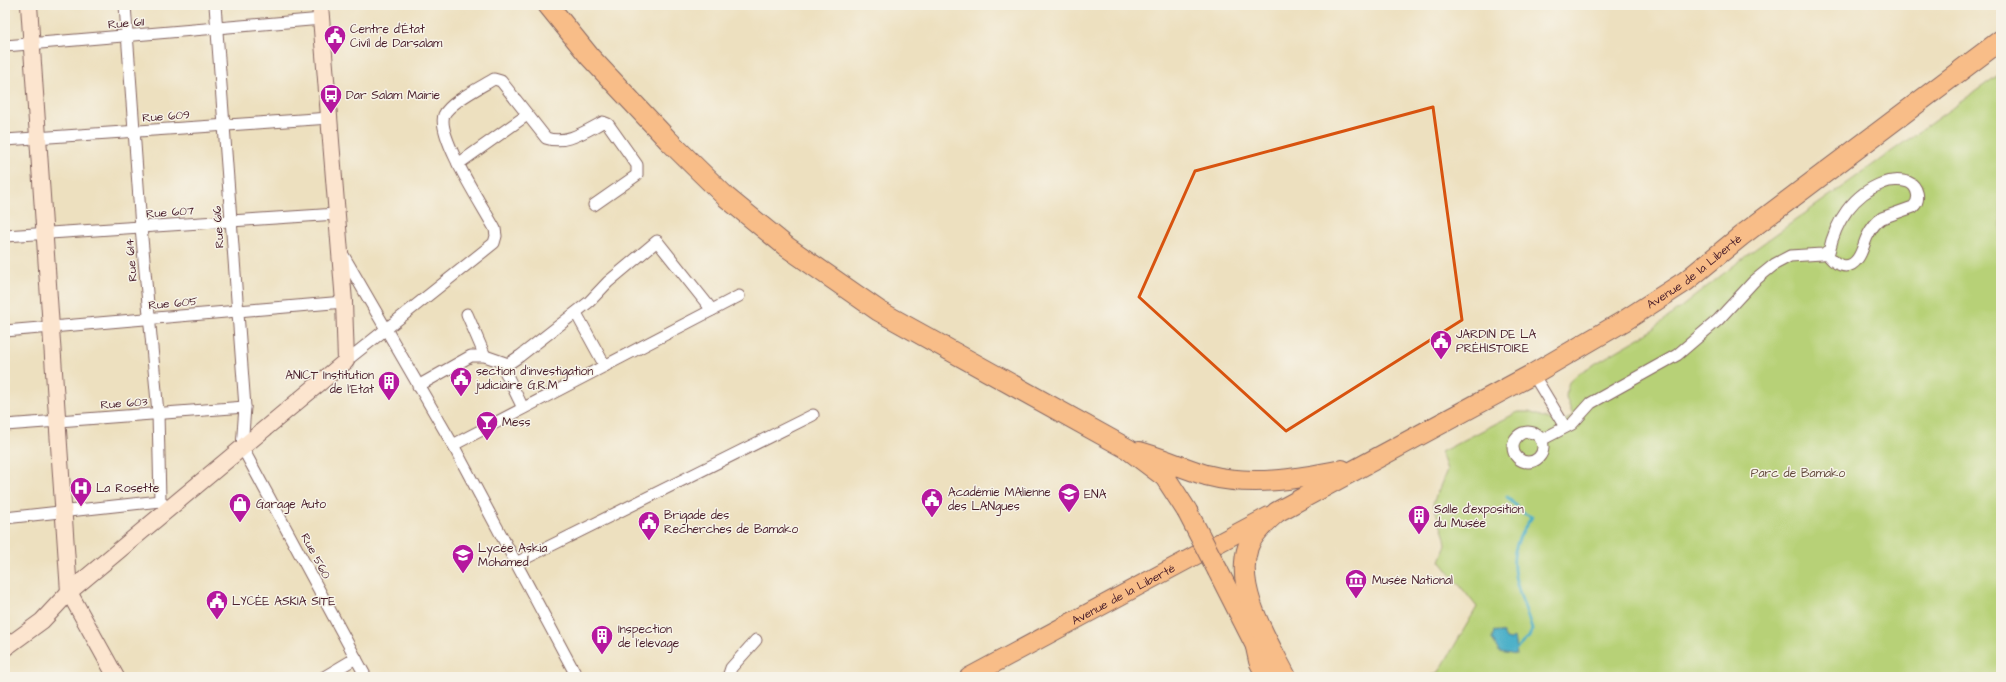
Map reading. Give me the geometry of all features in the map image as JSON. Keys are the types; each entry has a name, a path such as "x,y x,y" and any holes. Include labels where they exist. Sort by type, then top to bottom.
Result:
{"highway":[{"path":"548,5 590,57 668,140 726,197 787,247 879,311 1128,449 1165,478 1187,511 1256,647 1267,660 1276,677"},
{"name":"Avenue de la Liberté","path":"1364,465 1533,374 1624,321 1686,281 1741,236 2001,40"},
{"path":"1128,449 1153,455 1206,474 1249,481 1273,482 1298,479 1364,465"},
{"path":"1286,677 1252,610 1246,591 1248,548 1255,534 1277,512 1364,465"},
{"path":"1256,647 1259,661 1266,677"}],"main road":[{"name":"Avenue de la Liberté","path":"969,677 1277,512"}],"street":[{"path":"29,5 69,592 116,677"},
{"name":"Rue 614","path":"125,5 141,227 158,413 164,505"},
{"name":"Rue 616","path":"215,5 245,407 242,447"},
{"path":"321,12 344,302 346,361"},
{"name":"Rue 611","path":"5,46 217,28 321,12"},
{"path":"5,648 42,620 69,592 164,505 242,447 385,329 494,243 496,236 495,229 458,164 443,126 444,116 451,106 498,79 546,138 553,140 578,136 603,122 608,124 638,165 638,170 637,175 594,205"},
{"path":"458,164 527,114"},
{"name":"Rue 609","path":"5,140 330,118"},
{"path":"1541,440 1572,424 1591,403 1677,354 1693,343 1718,320 1754,282 1775,264 1790,256 1826,252 1829,252 1833,234 1845,210 1870,190 1884,182 1897,181 1908,182 1916,188 1918,194 1917,203 1913,207 1882,218 1878,221 1868,235 1856,261 1846,266 1840,265 1831,261 1826,252"},
{"name":"Rue 607","path":"5,236 337,214"},
{"path":"418,386 471,356 485,356 501,363 508,364 576,313 608,282 657,241 712,310"},
{"path":"340,249 453,445 577,677"},
{"path":"453,445 739,296"},
{"name":"Rue 605","path":"5,331 344,302"},
{"path":"576,313 605,366"},
{"path":"466,314 485,356"},
{"path":"501,363 523,408"},
{"path":"1533,374 1564,427"},
{"name":"Rue 603","path":"5,425 245,407"},
{"path":"516,563 813,415"},
{"name":"Rue 560","path":"242,447 366,677"},
{"path":"5,518 164,505"},
{"path":"728,677 731,668 756,640"},
{"path":"324,677 356,658"}],"highlighted area":[{"path":"1433,107 1462,320 1286,431 1139,297 1195,171"}],"green space":[{"name":"Parc de Bamako","path":"2001,73 2001,677 1429,677 1439,672 1477,607 1440,561 1446,545 1433,503 1447,470 1441,452 1518,412 1529,412 1560,423 1573,416 1566,397 1567,388 1569,382 1579,373 1648,333 1751,252"}],"water":[{"path":"1494,631 1503,633 1506,639 1511,640 1514,637 1517,655 1499,652 1492,639"}],"waterway":[{"path":"1507,497 1523,513 1532,517 1522,532 1516,546 1514,559 1514,572 1517,585 1532,629 1529,637 1516,649"}],"place":[{"name":"Centre d'État Civil de Darsalam","path":"335,56"},
{"name":"Dar Salam Mairie","path":"331,114"},
{"name":"JARDIN DE LA PRÉHISTOIRE","path":"1441,360"},
{"name":"section d'investigation judiciaire G.R.M","path":"461,398"},
{"name":"ANICT Institution de l'Etat","path":"389,402"},
{"name":"Mess","path":"487,442"},
{"name":"La Rosette","path":"81,508"},
{"name":"ENA","path":"1069,514"},
{"name":"Académie MAlienne des LANgues","path":"932,518"},
{"name":"Garage Auto","path":"240,524"},
{"name":"Salle d'exposition du Musée","path":"1419,536"},
{"name":"Brigade des Recherches de Bamako","path":"649,542"},
{"name":"Lycée Askia Mohamed","path":"463,574"},
{"name":"Musée National","path":"1356,600"},
{"name":"LYCÉE ASKIA SITE","path":"217,620"},
{"name":"Inspection de l'elevage","path":"602,656"}]}
